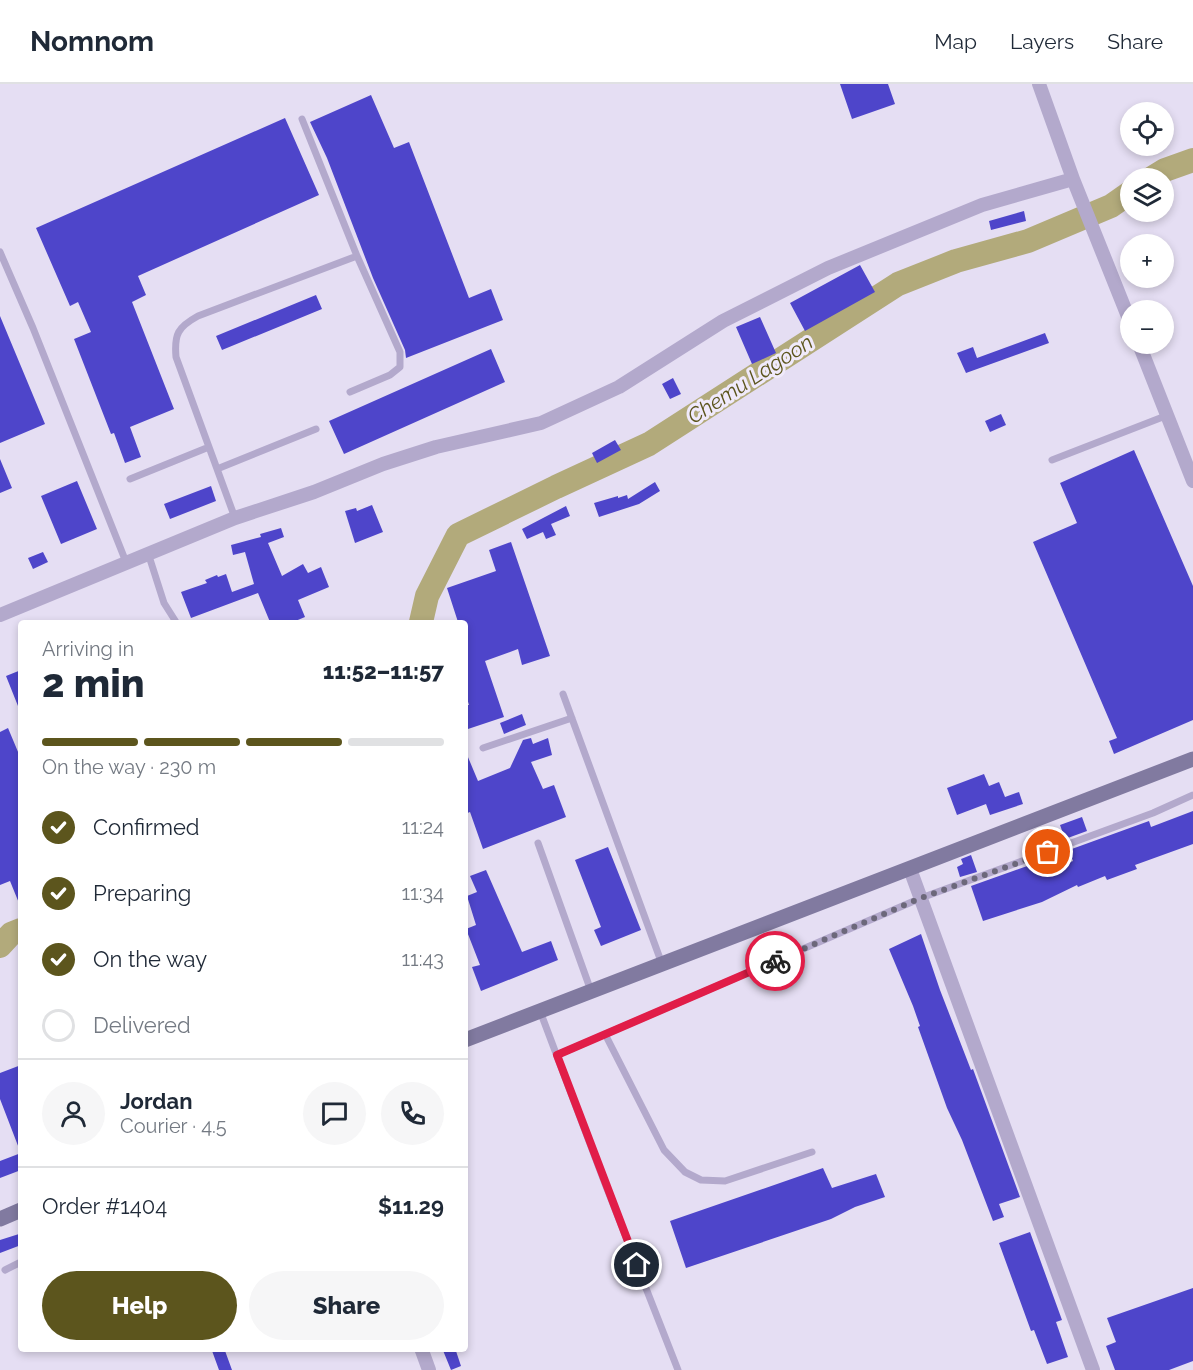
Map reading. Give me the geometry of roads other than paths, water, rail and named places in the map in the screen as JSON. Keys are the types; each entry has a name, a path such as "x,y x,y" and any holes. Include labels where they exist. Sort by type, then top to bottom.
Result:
{"street":[{"path":"1039,84 1073,179 1121,300"},
{"path":"0,615 235,518 314,492 383,464 425,451 541,423 619,387 723,321 828,268 982,205 1073,179"},
{"path":"1143,354 1193,481"},
{"path":"468,1039 1193,759"},
{"path":"910,869 1093,1370"},
{"path":"0,1219 18,1211"},
{"path":"422,1352 429,1370"}],"lane":[{"path":"302,119 357,256 400,352 400,367 390,375 350,392"},
{"path":"0,252 33,328 126,562"},
{"path":"235,518 176,357 175,341 182,325 198,316 357,256"},
{"path":"1052,460 1168,415"},
{"path":"217,469 316,429"},
{"path":"130,478 209,447"},
{"path":"148,553 164,603 175,620"},
{"path":"563,694 662,964"},
{"path":"483,748 572,718"},
{"path":"557,1055 921,898 1153,813 1193,795"},
{"path":"538,843 591,992"},
{"path":"540,1011 678,1370"},
{"path":"606,1034 664,1149 685,1172 701,1180 725,1180 812,1152"},
{"path":"5,1270 18,1264"}],"waterway":[{"name":"Chemu Lagoon","path":"1171,168 1193,160"},
{"name":"Chemu Lagoon","path":"421,620 427,596 458,535 649,444 898,284 956,261 1028,241 1111,206 1120,200"},
{"name":"Chemu Lagoon","path":"0,946 11,934 18,931"}]}
